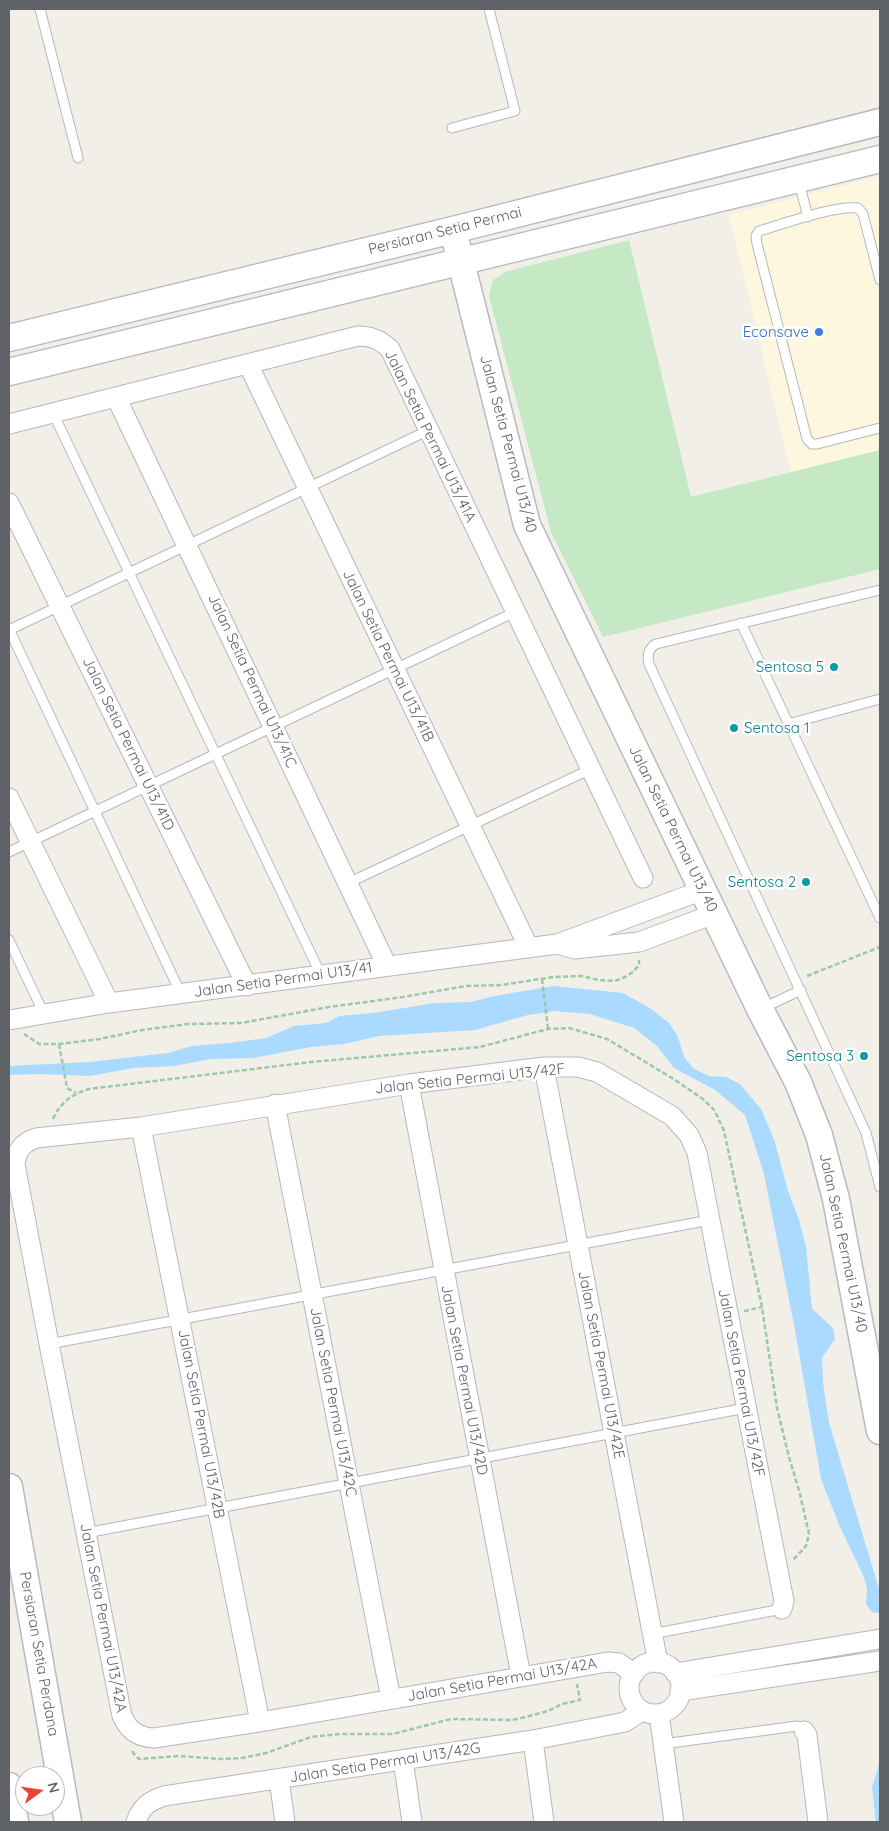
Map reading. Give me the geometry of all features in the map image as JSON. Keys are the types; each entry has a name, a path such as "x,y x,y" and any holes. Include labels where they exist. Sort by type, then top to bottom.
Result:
{"street":[{"name":"Persiaran Setia Permai","path":"9,338 453,230 880,122"},
{"path":"9,372 880,159"},
{"name":"Jalan Setia Permai U13/40","path":"453,230 527,525 760,1010 798,1082 819,1135 836,1199 880,1431"},
{"name":"Jalan Setia Permai U13/41A","path":"9,424 358,336 369,336 380,341 390,349 643,878"},
{"name":"Jalan Setia Permai U13/41B","path":"248,364 529,948"},
{"name":"Jalan Setia Permai U13/41C","path":"116,397 387,966"},
{"name":"Jalan Setia Permai U13/41D","path":"9,503 247,986"},
{"path":"9,798 110,1003"},
{"name":"Jalan Setia Permai U13/41","path":"10,1020 110,1003 557,944 702,890"},
{"name":"Jalan Setia Permai U13/41","path":"557,944 576,949 639,942 714,914"},
{"name":"Jalan Setia Permai U13/42F","path":"21,1146 27,1141 36,1138 141,1127 409,1084 544,1068 578,1067 597,1072 672,1116 689,1135 696,1153 778,1571 784,1604 782,1609"},
{"name":"Jalan Setia Permai U13/42E","path":"544,1068 658,1663"},
{"name":"Jalan Setia Permai U13/42D","path":"409,1084 521,1676"},
{"name":"Jalan Setia Permai U13/42C","path":"275,1104 391,1699"},
{"name":"Jalan Setia Permai U13/42B","path":"141,1127 260,1722"},
{"name":"Jalan Setia Permai U13/42A","path":"21,1146 16,1154 15,1164 122,1716 126,1726 143,1737 154,1738 260,1722 608,1662 619,1663 634,1674"},
{"name":"Persiaran Setia Perdana","path":"9,1487 68,1822"},
{"path":"675,1673 880,1639"},
{"path":"770,1657 773,1677"},
{"path":"680,1691 880,1662"},
{"path":"658,1663 670,1668 675,1673 680,1685 678,1700 666,1712 650,1712 636,1705 631,1698 629,1690 630,1681 634,1674 644,1665 658,1663"},
{"path":"650,1712 663,1744 674,1822"},
{"name":"Jalan Setia Permai U13/42G","path":"136,1822 140,1812 149,1801 164,1796 533,1740 625,1722 650,1712"},
{"path":"804,1731 818,1822"},
{"path":"533,1740 544,1822"},
{"path":"403,1760 412,1822"},
{"path":"279,1779 285,1822"}],"lane":[{"path":"40,9 78,158"},
{"path":"452,128 515,111 489,9"},
{"path":"798,179 808,217"},
{"path":"880,280 863,214 858,208 848,207 808,217 759,231 756,236 756,244 807,439 812,444 817,444 880,428"},
{"path":"53,413 321,975"},
{"path":"181,994 9,630 429,430"},
{"path":"880,590 656,644 651,646 648,657 653,673 866,1133 880,1187"},
{"path":"9,852 515,612"},
{"path":"740,623 880,918"},
{"path":"788,724 880,699"},
{"path":"348,883 590,769"},
{"path":"9,940 44,1014"},
{"path":"760,1010 801,990"},
{"path":"49,1344 710,1220"},
{"path":"86,1533 746,1408"},
{"path":"652,1634 782,1609"},
{"path":"663,1744 797,1726 804,1731"}],"path":[{"path":"10,1020 26,1036 40,1044 59,1044 188,1024 241,1023 329,1007 466,986 502,985 580,976 615,981 625,977 639,964 639,942"},
{"path":"797,981 880,947"},
{"path":"542,979 548,1029"},
{"path":"54,1136 53,1119 59,1107 76,1093 89,1089 311,1062 480,1047 548,1029 569,1028 607,1039 672,1078 703,1099 714,1111 724,1132 762,1307 777,1408 809,1534 806,1546 797,1558 778,1571"},
{"path":"59,1044 67,1088 76,1093"},
{"path":"134,1732 132,1753 139,1759 179,1756 221,1759 242,1758 266,1753 311,1737 340,1734 393,1734 451,1719 512,1720 580,1700 574,1668"}],"shaded area":[{"name":"Econsave","path":"880,176 880,450 791,472 729,215"}],"green space":[{"path":"629,240 691,497 880,450 880,569 603,637 551,532 489,296 493,280 505,272"}],"water":[{"path":"554,986 623,993 650,1008 669,1023 678,1037 684,1057 694,1069 709,1076 726,1077 740,1084 761,1109 774,1139 806,1247 812,1309 833,1328 835,1339 822,1358 823,1382 829,1423 879,1589 879,1613 872,1612 866,1604 867,1589 864,1577 840,1527 821,1479 795,1330 764,1174 745,1115 715,1090 674,1068 657,1046 634,1028 590,1014 555,1011 528,1015 475,1030 379,1036 344,1044 311,1047 253,1058 211,1059 174,1066 133,1068 90,1076 9,1075 9,1066 89,1062 168,1053 192,1046 266,1038 294,1026 326,1023 339,1016 373,1013 435,1003 471,1002 494,996"},
{"path":"880,1761 880,1822 876,1822 872,1788"}],"place":[{"name":"Econsave","path":"819,332"},
{"name":"Sentosa 5","path":"834,667"},
{"name":"Sentosa 1","path":"734,728"},
{"name":"Sentosa 2","path":"806,882"},
{"name":"Sentosa 3","path":"864,1056"}]}
